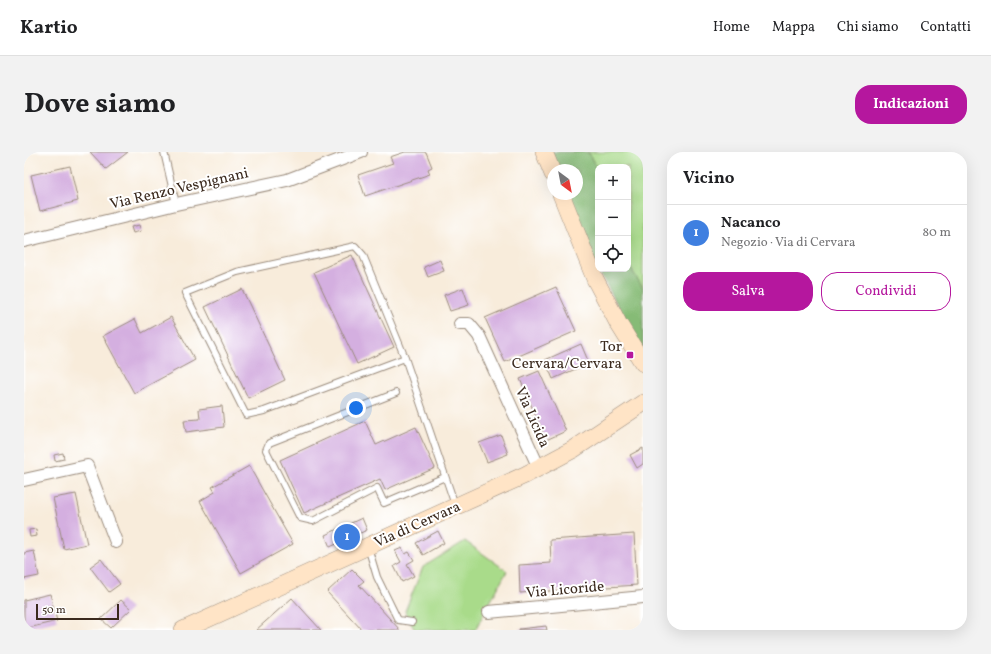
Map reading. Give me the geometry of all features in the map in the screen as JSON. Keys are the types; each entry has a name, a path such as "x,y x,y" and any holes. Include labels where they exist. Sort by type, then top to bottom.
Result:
{"street":[{"name":"Via Renzo Vespignani","path":"24,241 176,204 287,180 361,152"},
{"path":"544,152 549,164"},
{"path":"563,200 595,279 618,323 643,363"},
{"name":"Via Licida","path":"460,324 469,324 479,336 539,468"},
{"name":"Via di Cervara","path":"185,630 539,468 574,449 643,403"},
{"path":"24,480 87,466 116,542"},
{"name":"Via Licoride","path":"489,612 643,597"}],"lane":[{"path":"164,152 176,204"},
{"path":"405,358 264,411 246,415 185,293 237,272 354,246 363,255 405,358 455,507"},
{"path":"396,393 268,444 266,450 300,518 314,521 377,488 384,504 445,477"},
{"path":"368,546 377,577 398,620 412,622"}],"green space":[{"path":"550,152 588,152 595,165 595,264 569,200 583,200 583,164 555,164"},
{"path":"588,152 643,152 643,288 631,269 631,164 595,164 595,165"},
{"path":"631,269 643,288 643,351 599,272 631,272"},
{"path":"465,541 507,571 475,630 415,630 405,611 423,567"}],"building":[{"path":"90,152 128,152 106,169"},
{"path":"405,152 426,152 432,167 428,169 430,174 365,196 358,175 393,163 390,157"},
{"path":"70,166 78,201 40,211 31,175"},
{"path":"139,225 141,231 133,233 131,227"},
{"path":"352,255 394,347 357,364 314,272"},
{"path":"440,260 444,271 428,277 424,267"},
{"path":"556,287 576,331 505,362 485,318"},
{"path":"463,288 469,305 450,311 444,295"},
{"path":"242,289 285,380 248,398 205,307"},
{"path":"171,317 195,360 134,393 103,336 135,319 142,333"},
{"path":"581,344 589,363 553,379 545,360"},
{"path":"539,371 566,431 546,440 520,379"},
{"path":"222,406 224,427 186,432 184,420 200,419 199,409"},
{"path":"365,421 376,445 416,427 435,468 385,490 380,479 304,513 280,460"},
{"path":"501,435 508,454 487,462 479,443"},
{"path":"643,448 643,464 637,468 630,455"},
{"path":"63,453 64,459 55,461 54,455"},
{"path":"249,466 293,544 241,573 200,501 215,492 212,487"},
{"path":"76,494 87,544 64,549 53,498"},
{"path":"362,518 367,530 330,547 325,535"},
{"path":"36,529 37,536 30,537 29,530"},
{"path":"438,531 444,543 423,555 416,543"},
{"path":"634,534 637,585 520,593 519,565 551,563 550,540"},
{"path":"402,548 405,554 409,552 414,560 407,564 414,576 402,582 394,566 401,562 395,551"},
{"path":"34,551 39,576 24,579 24,553"},
{"path":"101,559 120,584 109,592 90,567"},
{"path":"352,569 364,581 359,585 400,630 362,630 327,592"},
{"path":"50,594 57,621 24,629 24,600"},
{"path":"292,598 321,630 256,630"},
{"path":"121,600 131,609 111,628 101,619"},
{"path":"546,626 547,630 519,630 519,629"}],"place":[{"name":"Tor Cervara/Cervara","path":"630,355"},
{"name":"Nacanco","path":"347,537"}]}
